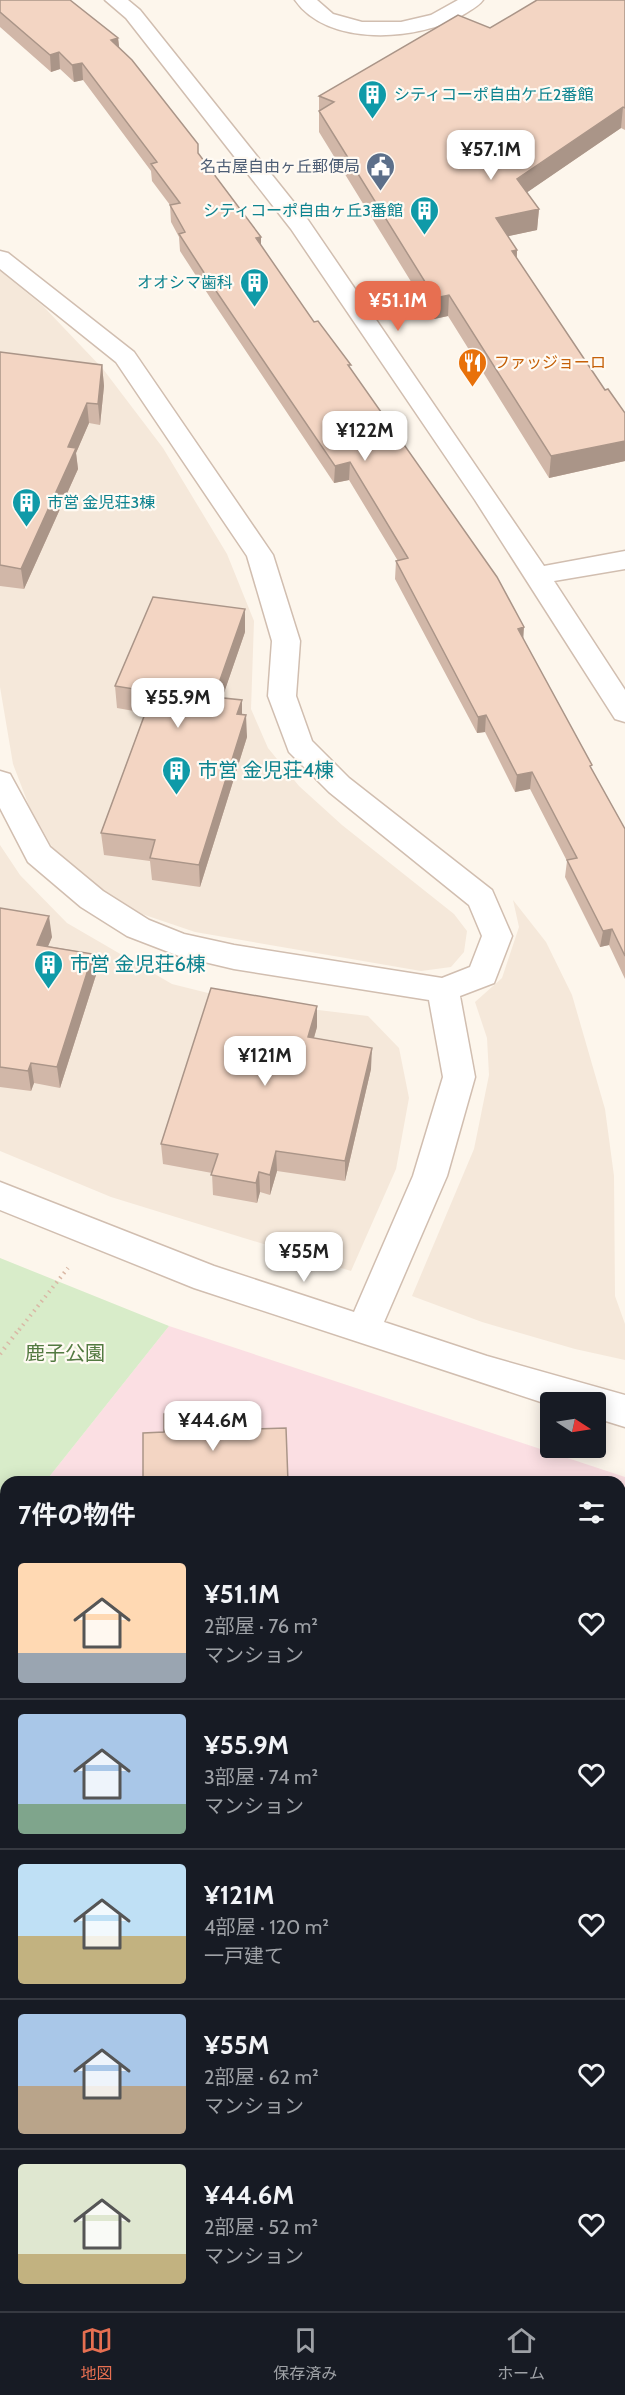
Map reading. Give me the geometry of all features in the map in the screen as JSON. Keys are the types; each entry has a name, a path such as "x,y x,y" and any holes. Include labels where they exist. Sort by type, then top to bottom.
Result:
{"street":[{"path":"115,0 133,14 300,225 485,496 625,712"},
{"path":"305,0 326,18 371,28 401,28 438,20 473,0"},
{"path":"0,258 125,357 260,555 286,640 282,696 299,745 339,785 481,898 497,936 483,975 443,990 234,957 179,944 138,928 92,899 39,854 0,781"},
{"path":"536,576 625,560"},
{"path":"363,1330 430,1176 459,1077 443,990"},
{"path":"0,1196 206,1278 558,1392"},
{"path":"606,1406 625,1411"}],"path":[{"path":"0,1354 95,1234"}],"shaded area":[{"path":"0,271 43,306 103,369 163,448 227,554 254,621 251,709 268,748 299,786 342,825 454,914 467,931 464,952 451,967 421,971 195,932 139,913 98,887 52,847 29,806 13,764 0,687"},
{"path":"0,845 20,875 67,923 172,984 236,1000 368,1016 399,1048 409,1098 396,1169 351,1271 111,1197 0,1151"},
{"path":"513,900 546,942 572,995 605,1109 614,1176 615,1296 625,1324 625,1360 575,1349 482,1322 412,1296 474,1149 489,1075 487,1038 475,1002 502,978 519,927"},
{"path":"169,1326 540,1449 540,1458 568,1458 622,1476 50,1476"}],"green space":[{"name":"鹿子公園","path":"0,1258 169,1326 50,1476 0,1476"}],"building":[{"path":"0,0 70,0 118,38 111,40 132,60 198,144 198,153 261,237 256,238 314,322 318,321 351,365 348,365 497,577 524,627 518,629 625,829 625,956 612,929 603,931 567,860 577,858 532,772 517,775 486,715 478,717 396,561 408,558 350,462 335,466 179,234 185,232 170,205 180,203 151,164 157,162 82,63 72,65 59,52 50,55 0,12"},
{"path":"537,0 625,0 625,108 623,107 517,179 539,209 496,218 517,250 512,251 605,390 608,389 625,413 625,441 551,456 449,295 435,298 319,111 334,102 319,96 458,15 490,28"},
{"name":"市営 金児荘3棟","path":"0,352 102,365 98,404 87,403 68,447 76,448 21,569 0,565"},
{"name":"市営 金児荘4棟","path":"153,597 245,609 214,697 242,700 237,714 246,715 199,865 150,858 155,840 101,833 153,692 115,686"},
{"path":"0,908 49,916 37,945 93,954 57,1067 31,1063 28,1071 0,1067"},
{"path":"211,988 317,1006 308,1037 372,1048 345,1161 276,1151 270,1175 259,1172 256,1183 211,1175 218,1154 161,1144"},
{"path":"217,1412 217,1430 286,1428 288,1476 143,1476 143,1433 164,1432 164,1414"}],"place":[{"name":"シティコーポ自由ケ丘2番館","path":"373,120"},
{"name":"名古屋自由ヶ丘郵便局","path":"381,192"},
{"name":"シティコーポ自由ヶ丘3番館","path":"424,236"},
{"name":"オオシマ歯科","path":"254,308"},
{"name":"ファッジョーロ","path":"473,388"},
{"name":"市営 金児荘3棟","path":"26,528"},
{"name":"市営 金児荘4棟","path":"177,796"},
{"name":"市営 金児荘6棟","path":"49,990"}]}
